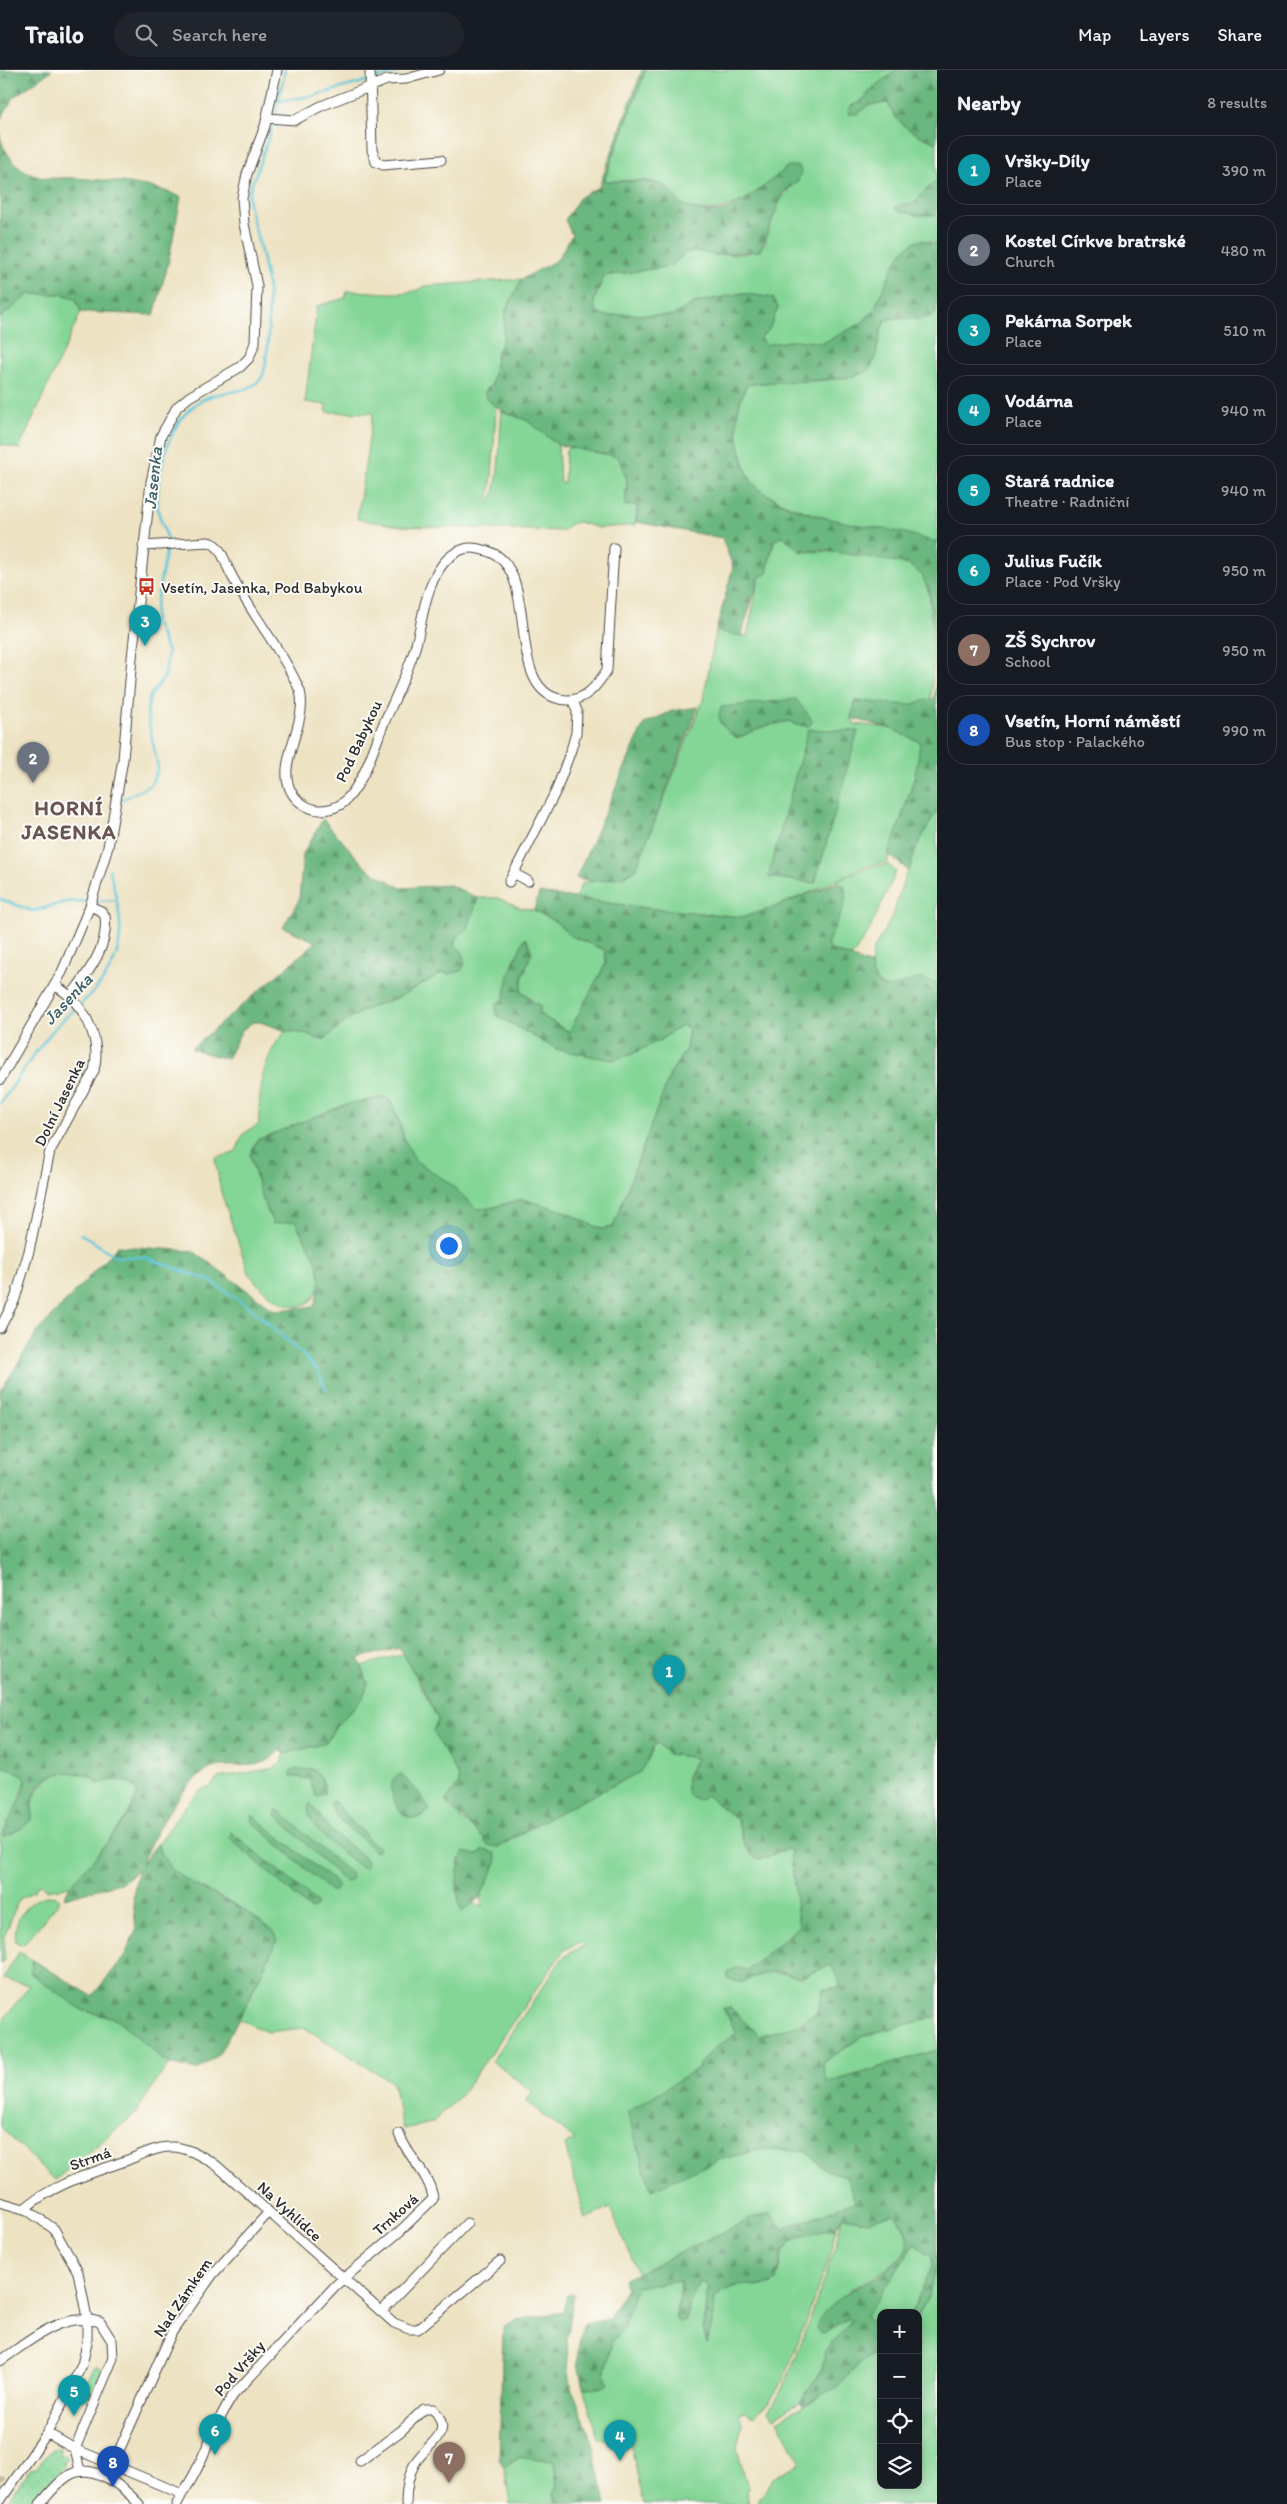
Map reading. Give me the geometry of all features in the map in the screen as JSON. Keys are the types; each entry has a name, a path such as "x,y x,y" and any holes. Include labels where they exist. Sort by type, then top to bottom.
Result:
{"street":[{"path":"0,1080 56,986 90,906 108,847 118,797 154,464 169,420 189,397 240,367 248,358 255,343 257,286 244,224 242,198 247,174 273,118 277,70"},
{"path":"370,70 372,150 376,162 383,165 441,160"},
{"path":"273,118 295,120 321,106 371,84 387,80 406,79 438,70"},
{"name":"Pod Babykou","path":"144,546 208,542 217,547 241,592 295,679 303,700 286,771 292,794 308,808 316,810 335,808 352,793 415,649 427,596 442,563 455,552 467,548 490,551 511,570 518,594 530,666 537,685 553,698 573,700"},
{"path":"528,881 512,878 556,791 576,733 576,711 573,700 585,696 597,685 607,670 614,548"},
{"path":"70,997 98,958 102,945 105,916 101,911 90,906"},
{"name":"Dolní Jasenka","path":"0,1328 15,1300 29,1251 50,1151 94,1071 97,1058 96,1044 89,1023 70,997 56,986"},
{"name":"Trnková","path":"344,2278 399,2232 433,2199 430,2187 407,2152 399,2134"},
{"name":"Na Vyhlídce","path":"171,2146 195,2153 216,2165 381,2312 394,2323 404,2328 418,2329 500,2261"},
{"name":"Strmá","path":"24,2209 40,2196 66,2183 171,2146"},
{"path":"0,2202 24,2209 54,2228 78,2272 87,2318 87,2343 82,2365 47,2433 7,2484 0,2501"},
{"name":"Nad Zámkem","path":"113,2464 172,2332 212,2274 269,2212"},
{"path":"381,2312 467,2223"},
{"name":"Pod Vršky","path":"177,2504 190,2483 223,2410 234,2394 344,2278"},
{"path":"0,2361 46,2330 70,2319 87,2318 100,2322 112,2341 113,2358 75,2449 80,2471"},
{"path":"360,2461 401,2430 424,2409 433,2409 440,2417 442,2431 420,2455 412,2471 406,2491 406,2504"},
{"path":"47,2433 75,2449 182,2494"},
{"path":"40,2504 63,2479 80,2471 90,2471 103,2476 139,2504"}],"green space":[{"path":"0,70 52,70 14,97 0,120"},
{"path":"642,70 646,70 604,181 651,182 664,186 683,205 693,209 715,212 733,207 749,197 788,166 799,166 801,172 798,181 783,193 760,251 714,255 702,252 686,252 671,266 604,276 594,301 595,310 599,314 608,316 626,314 672,316 694,303 742,293 773,298 778,307 769,330 760,338 765,345 795,340 823,343 860,324 873,312 892,269 903,251 914,242 922,240 937,245 937,312 931,316 919,319 899,318 885,320 873,363 870,368 862,373 832,379 747,385 739,406 737,421 739,444 747,472 756,486 771,497 787,505 825,518 905,533 937,542 937,810 917,846 909,871 888,854 916,771 920,742 889,728 851,718 856,701 909,705 934,698 936,684 935,638 930,596 922,575 909,564 822,550 801,552 783,536 773,541 767,573 759,578 741,636 716,631 733,567 722,538 636,522 638,506 625,505 627,480 618,457 558,445 528,421 502,411 488,400 484,391 492,385 497,352 503,340 506,310 522,279 557,260 572,235 565,220 580,197 599,187"},
{"path":"646,70 895,70 890,76 875,86 862,100 851,106 858,114 868,105 888,103 896,118 908,128 937,143 937,179 912,204 901,204 916,215 937,215 937,245 932,241 903,251 892,269 873,312 860,324 823,343 795,340 765,345 760,338 778,308 773,298 742,293 694,303 672,316 626,314 608,316 599,314 595,310 594,301 604,276 671,266 686,252 702,252 714,255 745,254 765,244 769,227 780,201 785,193 798,181 788,166 766,185 740,202 726,208 697,210 679,203 668,188 658,183 638,180 604,181"},
{"path":"895,70 937,70 937,143 908,128 896,118 888,103 868,105 858,114 848,114 851,106 862,100 875,86 890,76"},
{"path":"0,134 1,141 12,160 36,176 129,183 155,188 181,197 168,264 154,315 81,312 75,298 61,294 29,294 0,318"},
{"path":"937,179 937,215 916,215 896,210 895,207 912,204"},
{"path":"522,279 506,310 503,340 497,352 492,385 484,391 488,400 491,401 496,409 492,477 488,504 495,487 499,461 502,411 528,421 558,445 560,482 564,483 566,450 570,447 618,456 627,480 625,505 638,503 635,525 599,528 578,522 571,524 563,531 400,526 357,519 373,413 327,412 326,405 305,402 317,306 345,298 347,291 398,293 417,290 425,286"},
{"path":"29,294 61,294 75,298 81,312 19,449 0,444 0,318"},
{"path":"937,312 937,542 816,515 792,507 756,486 745,466 738,436 739,406 747,385 832,380 862,374 873,363 885,320 926,318"},
{"path":"775,536 784,536 801,552 863,554 880,557 910,566 926,580 933,645 931,696 928,703 903,706 856,701 851,718 855,724 889,728 920,742 918,766 887,862 863,867 770,909 743,917 637,907 575,898 582,883 625,876 636,869 703,700 716,631 747,636 759,578 767,573","holes":["796,700 812,721 796,725 789,721 765,726 737,738 720,723 750,704","857,731 815,883 768,877"]},
{"path":"796,699 813,721 809,726 796,725 789,721 765,726 737,738 720,721 719,713 721,707"},
{"path":"698,707 636,869 622,876 607,880 599,881 576,878 644,724 672,711"},
{"path":"808,729 858,731 815,883 768,877"},
{"path":"937,809 937,983 910,983 890,989 882,986 872,976 873,950 893,916 917,846"},
{"path":"323,819 366,868 401,888 450,885 478,898 467,930 460,934 453,944 462,951 465,964 461,971 450,974 442,973 399,997 366,1009 349,1019 325,1039 317,1039 308,1034 286,1031 260,1022 253,1022 242,1030 227,1059 191,1049 316,942 283,927 299,900 303,854"},
{"path":"888,864 896,872 869,931 852,957 831,950 827,945 835,922 840,883 836,881 863,869"},
{"path":"836,883 844,885 846,892 843,908 827,945 831,950 871,965 874,978 879,985 885,987 924,979 937,983 937,2016 863,2036 822,2063 828,2083 937,2050 937,2262 929,2295 921,2309 913,2309 932,2267 932,2255 915,2244 866,2315 877,2333 877,2353 860,2363 837,2387 803,2405 800,2403 822,2369 825,2351 852,2320 847,2319 824,2333 820,2332 817,2328 819,2320 833,2304 852,2290 884,2272 908,2249 905,2230 893,2214 867,2221 842,2217 836,2228 794,2238 782,2253 776,2281 763,2285 732,2287 715,2298 714,2315 707,2344 703,2327 708,2285 700,2282 688,2306 686,2320 679,2322 675,2317 680,2297 680,2280 636,2287 623,2329 612,2341 605,2375 608,2384 599,2388 583,2386 579,2369 578,2348 584,2324 609,2319 625,2290 623,2280 748,2220 770,2213 784,2229 855,2201 846,2176 826,2170 804,2150 758,2150 722,2159 651,2190 627,2112 697,2069 720,2044 737,2033 723,2008 731,2008 759,2036 799,2024 817,2012 823,1989 841,1987 831,1964 800,1978 776,1971 750,1978 742,1983 728,1979 727,1975 731,1970 739,1968 748,1970 799,1926 790,1849 761,1859 755,1857 746,1848 738,1820 706,1795 699,1800 689,1796 686,1786 696,1758 668,1754 657,1743 653,1746 650,1756 640,1772 536,1824 499,1847 488,1846 474,1828 445,1802 459,1783 458,1776 433,1731 438,1720 421,1684 400,1648 358,1658 368,1683 363,1698 336,1726 326,1743 285,1754 280,1750 269,1760 259,1764 216,1767 205,1772 193,1781 171,1809 145,1854 141,1866 152,1849 158,1844 159,1850 171,1869 196,1886 241,1908 273,1930 277,1941 239,2019 218,2055 197,2070 168,2064 118,2020 82,2010 30,1973 33,1960 92,1996 124,1957 136,1931 133,1895 138,1871 120,1883 64,1898 70,1886 126,1818 137,1797 137,1790 134,1786 124,1781 113,1780 98,1784 94,1778 84,1775 65,1772 57,1774 49,1777 37,1790 32,1801 33,1815 31,1820 22,1828 4,1837 8,1822 23,1794 26,1779 22,1774 0,1765 0,1392 38,1331 118,1246 193,1251 274,1310 314,1307 318,1292 319,1271 313,1253 295,1221 273,1224 261,1195 250,1155 257,1140 344,1105 385,1097 391,1101 405,1141 416,1161 449,1183 477,1209 491,1208 522,1199 561,1210 601,1229 613,1227 671,1072 686,1049 689,1028 682,1025 660,1040 630,1055 612,1060 556,1049 496,1015 496,1004 504,999 510,971 524,939 527,939 532,953 523,974 521,991 535,1003 541,1005 539,1014 569,1032 606,963 605,950 571,936 556,922 534,910 539,893 637,907 743,917 770,909"},
{"path":"478,898 498,898 518,907 534,910 556,922 571,936 605,950 606,963 569,1032 539,1014 530,997 521,991 523,974 527,968 515,956 504,999 496,1015 556,1049 612,1060 660,1040 682,1025 689,1027 686,1049 671,1072 613,1227 601,1229 561,1210 522,1199 491,1208 477,1209 449,1183 416,1161 405,1141 397,1114 385,1097 345,1105 257,1140 250,1155 261,1195 273,1223 295,1221 320,1267 321,1279 319,1287 308,1303 299,1306 279,1301 260,1287 248,1271 221,1192 215,1158 235,1152 243,1134 259,1124 261,1086 267,1062 278,1041 286,1031 308,1034 317,1039 325,1039 349,1019 366,1009 399,997 442,973 450,974 453,945 460,934 467,930"},
{"path":"404,1654 438,1720 433,1731 463,1781 460,1819 499,1847 650,1756 653,1746 657,1743 668,1754 696,1758 686,1778 738,1821 742,1840 767,1858 776,1852 790,1849 799,1926 748,1970 742,1982 757,1975 771,1972 800,1978 831,1964 841,1987 823,1989 817,2012 799,2024 759,2036 731,2008 723,2009 737,2033 720,2044 697,2069 628,2112 722,2159 758,2150 804,2150 826,2170 846,2176 855,2201 784,2229 682,2252 638,2273 610,2208 585,2219 565,2145 575,2140 526,2101 533,2092 492,2061 562,1959 571,1952 585,1946 581,1942 565,1949 461,2095 432,2123 403,2129 393,2083 305,2028 267,2032 239,2019 277,1941 239,1907 190,1883 178,1875 161,1856 158,1844 187,1804 201,1790 210,1787 218,1778 274,1768 281,1763 285,1754 326,1743 336,1726 363,1698 368,1683 361,1666","holes":["477,1855 497,1862 480,1897 483,1906 471,1903 460,1870 460,1858"]},
{"path":"0,1765 22,1774 26,1779 19,1802 3,1834 12,1833 24,1824 33,1812 33,1801 41,1785 54,1775 68,1772 76,1773 94,1778 98,1784 114,1780 125,1781 134,1786 137,1791 128,1813 119,1826 70,1886 47,1890 42,1884 38,1885 35,1890 20,1899 5,1935 4,1960 0,1964"},
{"path":"312,1769 322,1779 324,1794 316,1796 309,1779 291,1776 290,1774 292,1770"},
{"path":"401,1774 419,1793 430,1810 418,1818 410,1818 405,1815 399,1810 393,1798 393,1781 396,1776"},
{"path":"331,1801 335,1802 354,1825 363,1831 366,1837 379,1848 378,1851 375,1852 342,1822 332,1808"},
{"path":"310,1803 331,1831 366,1859 365,1867 361,1867 326,1839 318,1830 311,1820 308,1811"},
{"path":"277,1809 350,1873 352,1878 345,1882 276,1815"},
{"path":"252,1815 336,1883 335,1891 331,1891 251,1821"},
{"path":"231,1832 315,1900 317,1904 315,1908 310,1909 230,1838"},
{"path":"484,1850 495,1853 497,1862 480,1897 462,1912 458,1898 457,1882 461,1858 464,1852 477,1855"},
{"path":"47,1896 58,1897 58,1903 23,1945 16,1942 16,1927 22,1913 33,1902"},
{"path":"19,1952 33,1960 31,1966 82,2010 118,2020 168,2064 135,2114 55,2180 0,2127 0,2024 30,1985 3,1979"},
{"path":"937,2016 937,2050 828,2083 822,2063 863,2036"},
{"path":"893,2214 905,2230 908,2249 892,2265 854,2288 833,2306 838,2324 847,2319 853,2320 825,2351 822,2369 800,2403 773,2418 768,2411 785,2384 793,2365 830,2263 842,2217 867,2221"},
{"path":"836,2228 828,2262 784,2379 768,2404 753,2416 745,2411 739,2414 742,2423 737,2448 748,2488 745,2490 748,2504 644,2504 630,2442 624,2433 605,2439 598,2439 583,2386 589,2388 605,2375 612,2340 623,2329 636,2287 680,2280 676,2320 684,2321 688,2316 690,2300 700,2282 708,2285 703,2327 707,2342 714,2315 715,2298 724,2291 741,2285 768,2286 777,2277 782,2257 791,2241 805,2234"},
{"path":"915,2244 932,2256 932,2267 913,2309 877,2309 877,2333 866,2315"},
{"path":"937,2262 937,2504 758,2504 758,2498 766,2491 773,2478 801,2463 777,2421 837,2387 860,2363 875,2353 877,2353 877,2489 922,2489 921,2309 929,2295"},
{"path":"574,2294 567,2340 569,2380 593,2444 606,2504 556,2504 554,2493 557,2483 553,2460 522,2458 510,2462 504,2467 499,2458 503,2328 516,2320 563,2312 567,2295"},
{"path":"97,2366 103,2369 89,2401 84,2398 83,2390 93,2368"},
{"path":"56,2448 61,2449 60,2456 65,2455 67,2457 63,2468 29,2504 6,2504 30,2469 36,2468"},
{"path":"520,2456 554,2460 557,2483 554,2493 556,2504 510,2504 504,2467"}],"waterway":[{"name":"Jasenka","path":"167,542 158,509 158,494 163,460 176,428 185,414 197,403 217,394 243,390 255,384 260,380 266,364 269,309 267,279 249,205 249,193 274,122 285,70"},
{"path":"279,101 313,96 406,70"},
{"name":"Jasenka","path":"119,801 151,785 158,768 147,712 150,696 165,676 168,652 155,622 155,609 167,547"},
{"name":"Jasenka","path":"0,1104 48,1036 97,988 115,959 119,945 120,930 117,901 109,869"},
{"path":"0,899 33,911 66,902 117,900"},
{"path":"81,1234 117,1257 144,1257 211,1281 253,1310 303,1355 318,1371 326,1389"}],"tunnel":[{"path":"0,2479 4,2482"}],"place":[{"name":"Vsetín, Jasenka, Pod Babykou","path":"147,587"},
{"name":"Pekárna Sorpek","path":"145,646"},
{"name":"Kostel Církve bratrské","path":"33,783"},
{"name":"Vršky-Díly","path":"669,1696"},
{"name":"Stará radnice","path":"74,2416"},
{"name":"Julius Fučík","path":"215,2455"},
{"name":"Vodárna","path":"620,2461"},
{"name":"ZŠ Sychrov","path":"449,2483"},
{"name":"Vsetín, Horní náměstí","path":"113,2487"}],"district":[{"name":"HORNÍ JASENKA","path":"69,820"}]}
